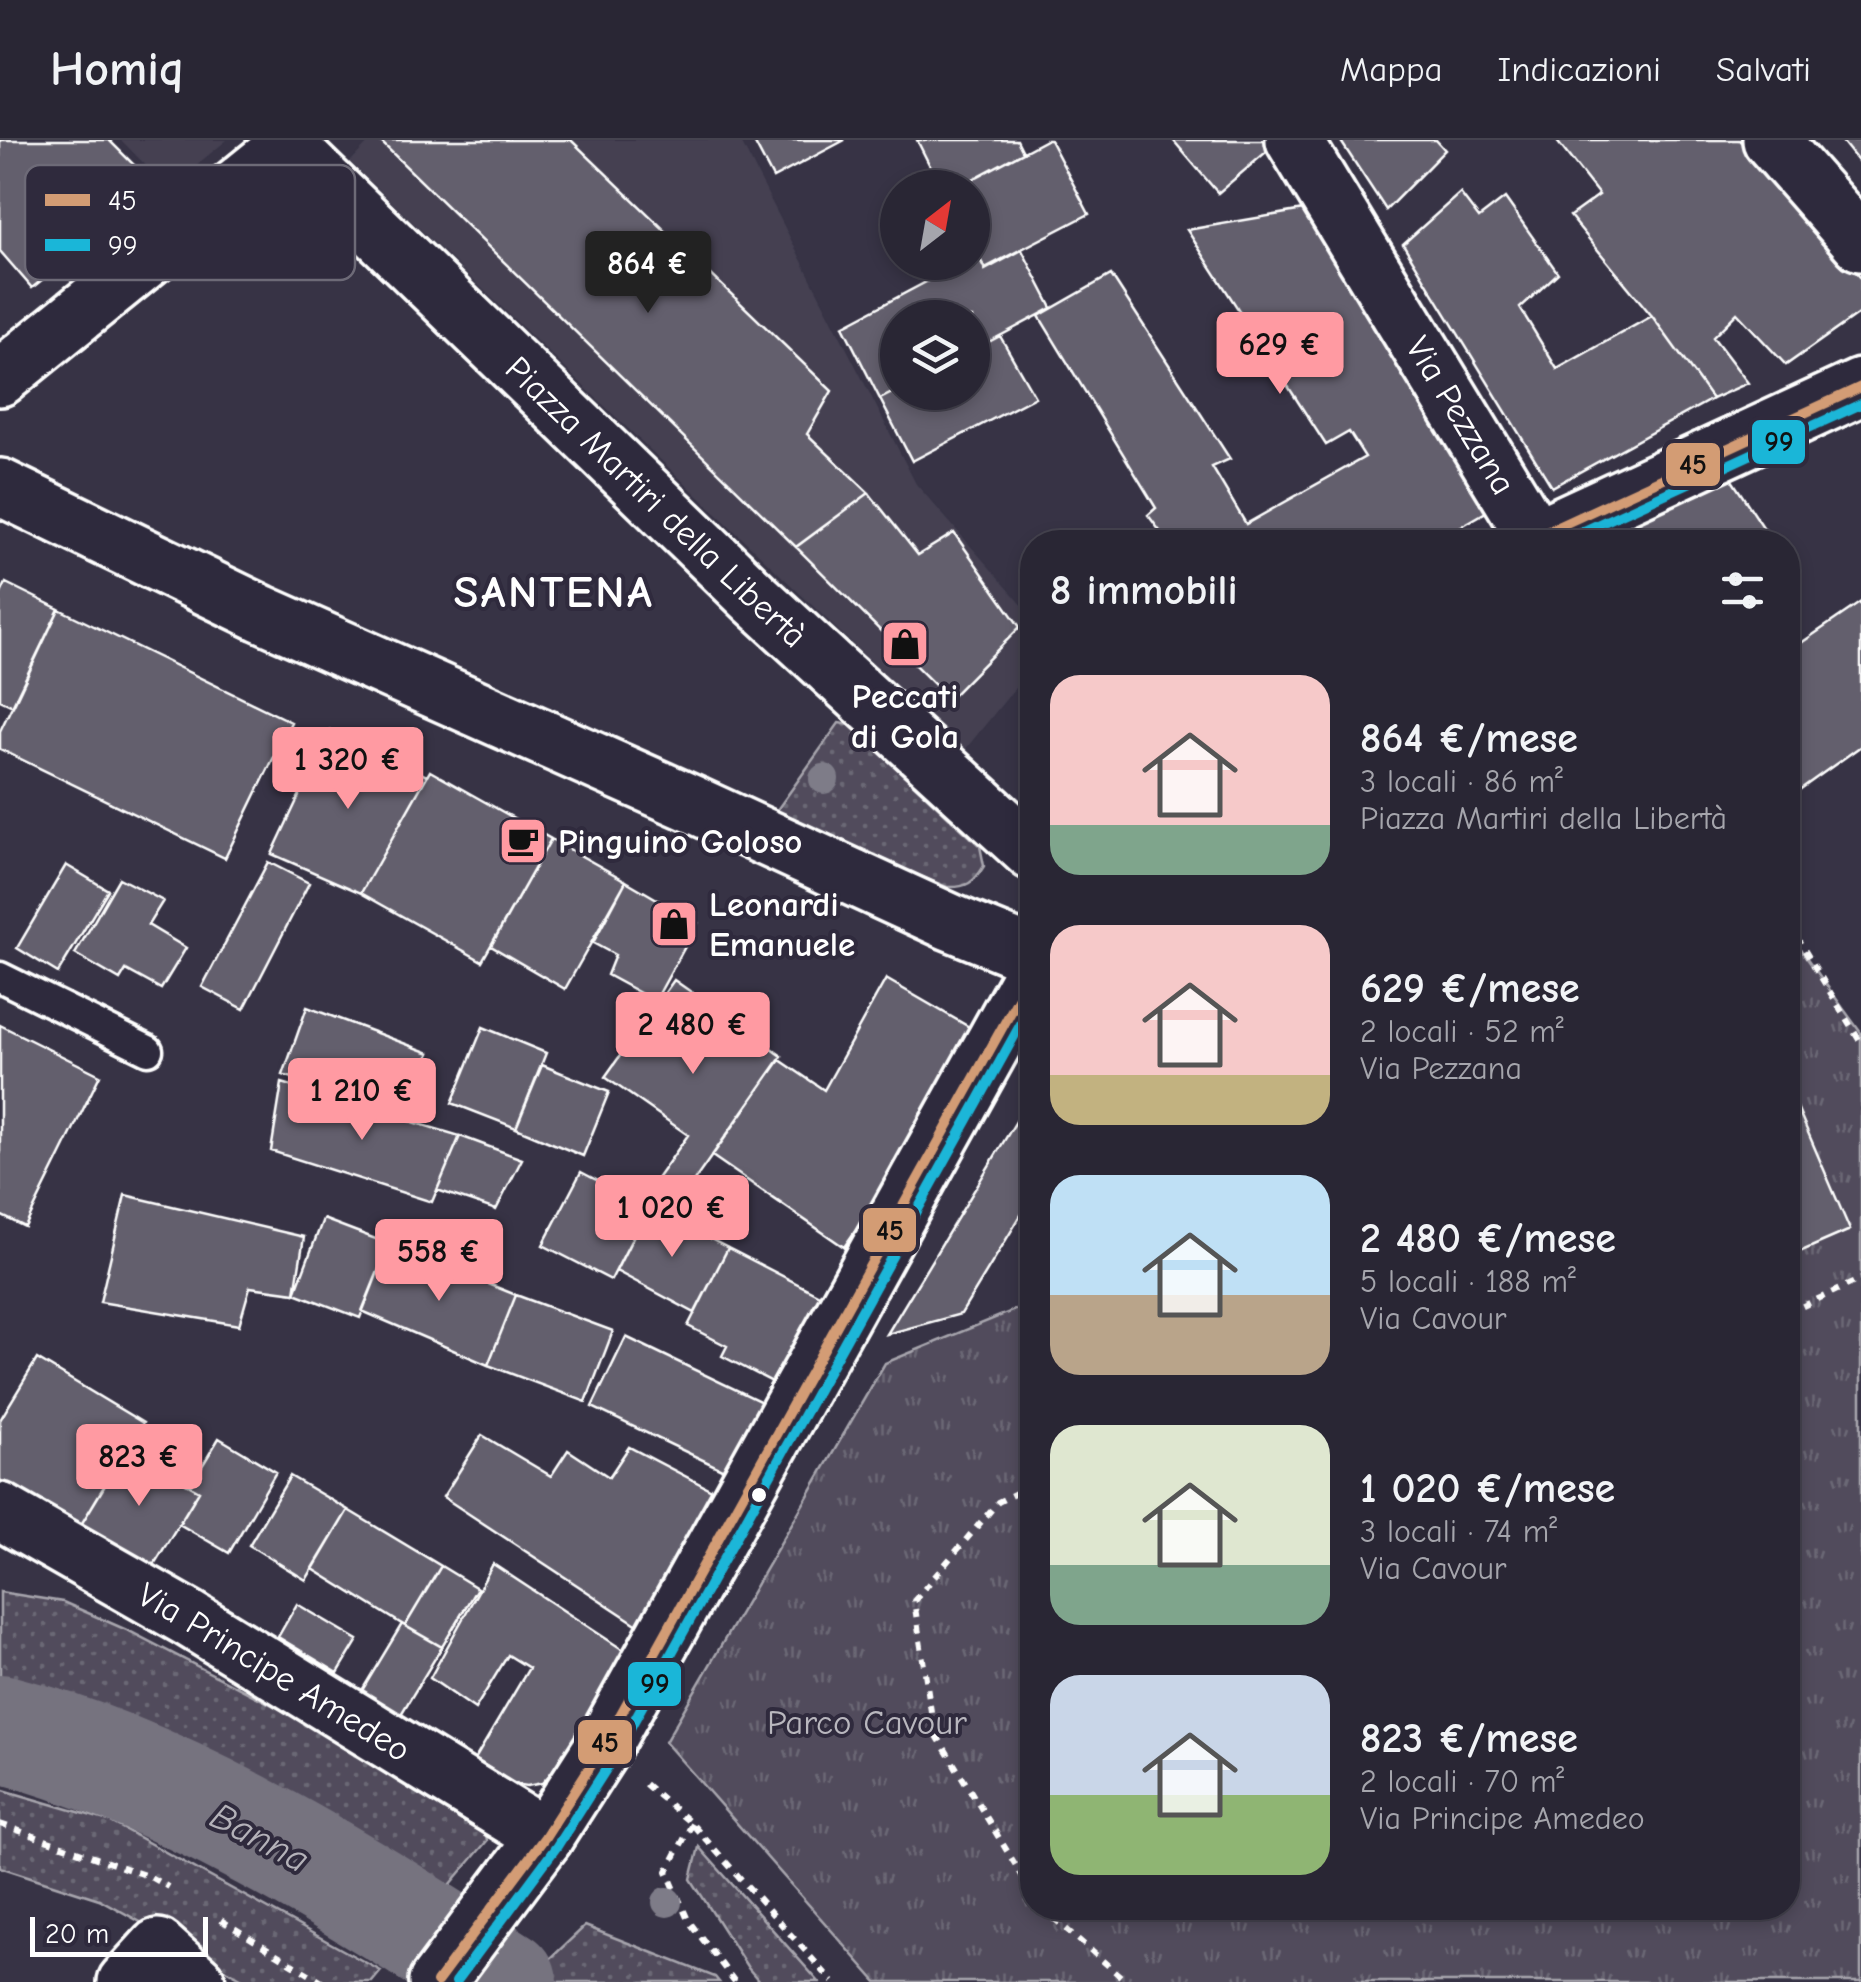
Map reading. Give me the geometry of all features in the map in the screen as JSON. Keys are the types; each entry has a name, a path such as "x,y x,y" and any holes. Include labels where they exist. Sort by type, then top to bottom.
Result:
{"street":[{"name":"Via Pezzana","path":"1294,140 1524,530"},
{"path":"1771,140 1861,243"},
{"path":"264,165 291,143"},
{"name":"Piazza Martiri della Libertà","path":"291,143 313,165"},
{"name":"Piazza Martiri della Libertà","path":"355,206 756,599 1020,841"},
{"path":"0,378 121,280"},
{"path":"1552,530 1861,387"},
{"path":"0,487 261,613 1020,950"},
{"path":"437,1982 537,1848 602,1748 1020,996"},
{"name":"Via Principe Amedeo","path":"0,1511 205,1629 537,1848"},
{"path":"126,1982 158,1947 197,1982"}],"lane":[{"path":"0,977 148,1050"}],"path":[{"path":"1800,943 1861,1043"},
{"path":"1800,1307 1861,1279"},
{"path":"1020,1491 998,1502 914,1601 934,1731 1020,1872"},
{"path":"602,1748 692,1824 834,1982"},
{"path":"692,1824 667,1870 688,1920 736,1982"},
{"path":"1056,1920 1127,1982"}],"shaded area":[{"path":"121,140 227,140 196,165 145,165"},
{"path":"371,140 740,140 916,484 1020,602 1020,682 964,751 355,165 350,162"}],"green space":[{"path":"839,723 850,725 980,846 984,866 973,880 959,887 947,887 781,820 777,810"},
{"name":"Parco Cavour","path":"1800,949 1861,1033 1861,1982 877,1982 665,1742 885,1363 1020,1308 1020,1920 1800,1920"},
{"path":"0,1592 63,1602 129,1631 483,1814 487,1841 440,1897 0,1677"},
{"path":"0,1789 109,1821 381,1971 372,1982 248,1982 99,1899 0,1867"},
{"path":"699,1847 819,1982 760,1982 691,1879"},
{"path":"585,1926 715,1977 719,1982 558,1982 534,1974"}],"building":[{"path":"0,140 109,140 134,165 25,165 25,280 0,251"},
{"path":"379,140 571,140 832,391 807,434 869,493 796,547"},
{"path":"753,140 845,140 773,178"},
{"path":"917,140 1017,140 1023,152 990,170 932,170"},
{"path":"1050,140 1089,214 990,265 990,170"},
{"path":"1173,140 1276,140 1278,142 1218,193"},
{"path":"1340,140 1436,140 1445,150 1386,210"},
{"path":"1556,140 1739,140 1861,278 1861,312 1786,365 1737,313 1713,337 1748,383 1712,399 1652,316 1570,216 1599,195"},
{"path":"1841,140 1861,140 1861,165"},
{"path":"1460,193 1479,218 1505,198 1558,273 1520,308 1557,369 1652,316 1712,399 1552,487 1403,244"},
{"path":"1321,207 1498,505 1455,530 1159,530 1148,515 1156,508 1039,316 1111,275 1230,459 1212,467 1246,524 1365,457 1349,432 1326,445 1187,230"},
{"path":"1022,250 1052,308 990,341 990,300 892,300 930,280 990,280 990,267"},
{"path":"25,280 42,280 32,288"},
{"path":"880,306 880,399 843,326"},
{"path":"1000,336 1035,397 912,461 886,410 990,410 990,341"},
{"path":"1724,468 1765,530 1602,530"},
{"path":"869,493 918,555 954,533 1020,627 949,699 796,547"},
{"path":"6,583 59,609 13,706 0,700 0,596"},
{"path":"1861,602 1861,746 1800,789 1800,644"},
{"path":"59,609 291,722 225,858 0,749 0,731"},
{"path":"330,730 427,776 361,893 272,854"},
{"path":"430,771 551,839 482,961 361,893"},
{"path":"551,839 626,881 565,989 491,946"},
{"path":"268,862 309,883 244,1009 202,987"},
{"path":"66,865 108,890 58,973 17,948"},
{"path":"119,878 163,901 148,925 186,948 161,989 126,970 120,980 75,954"},
{"path":"626,881 698,923 655,1001 607,975 615,955 593,943"},
{"path":"886,979 976,1031 908,1156 844,1247 712,1156 780,1060 824,1090"},
{"path":"674,980 782,1056 680,1201 654,1183 688,1135 605,1077"},
{"path":"307,1007 430,1053 401,1112 283,1075"},
{"path":"0,1025 100,1075 25,1227 0,1215"},
{"path":"483,1027 546,1053 516,1128 452,1103"},
{"path":"542,1065 609,1092 583,1156 516,1128"},
{"path":"282,1083 460,1136 432,1202 271,1151"},
{"path":"1800,1114 1850,1230 1800,1252"},
{"path":"1020,1115 1020,1217 961,1314 887,1334"},
{"path":"460,1136 522,1159 496,1210 437,1190"},
{"path":"581,1172 648,1207 611,1280 543,1245"},
{"path":"125,1195 304,1237 295,1293 250,1287 239,1325 100,1302"},
{"path":"648,1207 728,1248 695,1313 616,1271"},
{"path":"323,1219 389,1244 360,1318 295,1293"},
{"path":"389,1244 516,1295 488,1365 362,1311"},
{"path":"728,1248 827,1299 782,1387 722,1356 727,1346 688,1326"},
{"path":"516,1295 613,1331 586,1402 488,1365"},
{"path":"626,1337 764,1403 730,1473 592,1407"},
{"path":"37,1359 143,1423 79,1528 0,1480 0,1420"},
{"path":"482,1435 551,1476 568,1450 609,1477 629,1447 725,1497 647,1631 443,1497"},
{"path":"219,1438 276,1472 229,1553 179,1524 199,1491 190,1486"},
{"path":"127,1448 199,1491 150,1571 79,1528"},
{"path":"290,1476 348,1510 306,1580 249,1545"},
{"path":"348,1510 441,1566 405,1626 313,1569"},
{"path":"493,1564 631,1655 552,1772 542,1783 527,1786 514,1784 475,1759 529,1668 508,1655 475,1709 430,1678"},
{"path":"441,1566 477,1588 442,1647 405,1626"},
{"path":"297,1604 358,1640 338,1673 278,1637"},
{"path":"402,1624 442,1647 400,1716 361,1692"}],"waterway":[{"name":"Banna","path":"0,1728 65,1748 196,1802 324,1871 503,1982"}],"transit line":[{"name":"45","path":"1551,530 1861,387"},
{"name":"99","path":"1586,530 1861,404"},
{"name":"45","path":"437,1982 545,1837 602,1748 1020,996"},
{"name":"99","path":"456,1982 557,1846 615,1755 1020,1026"}],"place":[{"name":"Peccati di Gola","path":"905,644"},
{"name":"Pinguino Goloso","path":"523,841"},
{"name":"Leonardi Emanuele","path":"674,924"}],"district":[{"name":"SANTENA","path":"554,591"}]}
